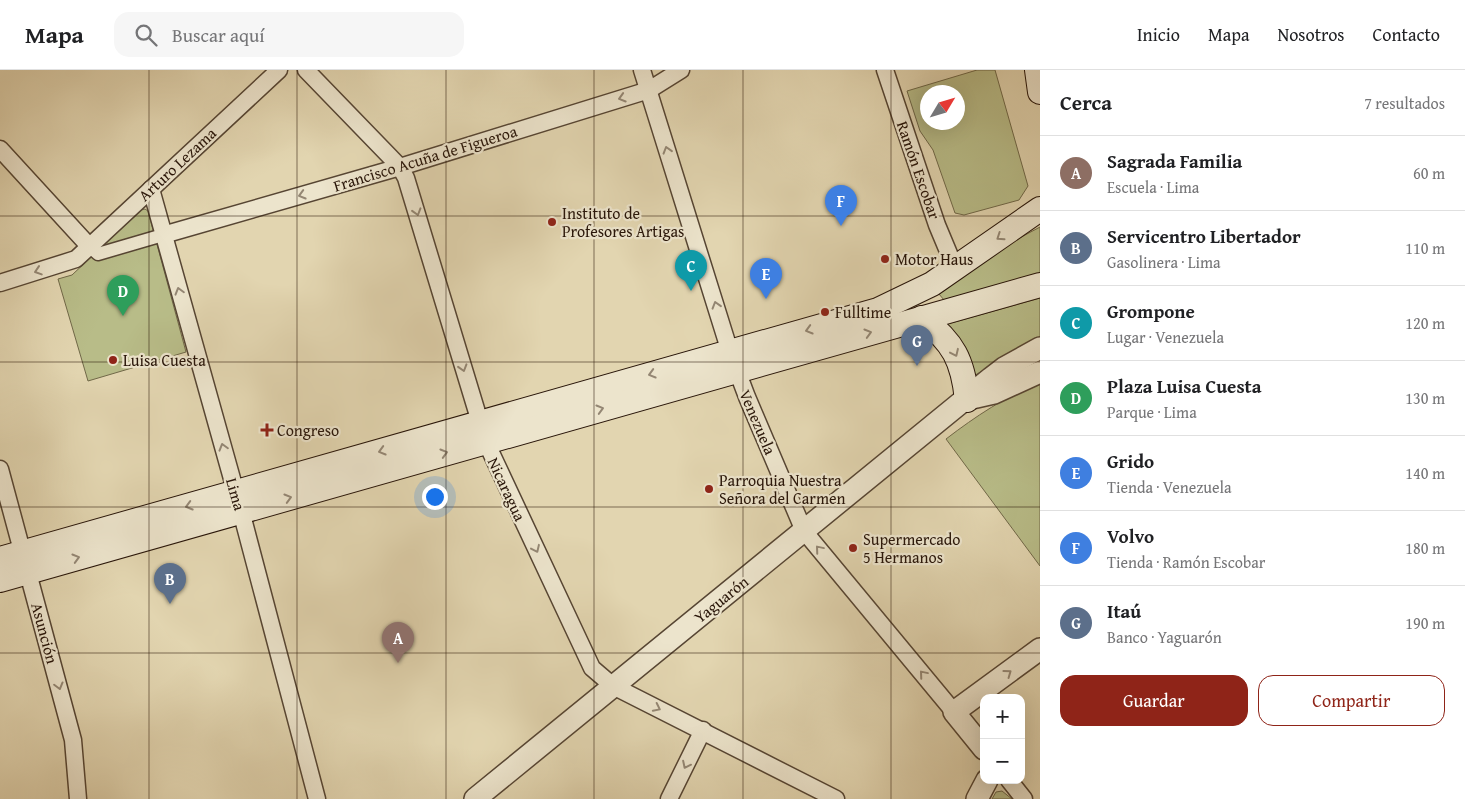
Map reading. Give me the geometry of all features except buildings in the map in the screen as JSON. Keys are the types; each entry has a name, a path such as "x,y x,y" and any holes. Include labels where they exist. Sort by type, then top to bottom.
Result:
{"main road":[{"path":"1037,70 1040,92"},
{"path":"734,361 878,310 930,286 1040,209"},
{"path":"0,580 26,562 734,361 922,318 1040,285"},
{"path":"922,318 941,333 951,344 964,376 966,400"},
{"path":"0,559 26,562"}],"street":[{"name":"Arturo Lezama","path":"0,283 76,259 279,70"},
{"name":"Nicaragua","path":"306,70 400,167 406,178 483,433 592,668 613,686 836,799"},
{"name":"Venezuela","path":"642,70 734,361 804,531 980,744"},
{"name":"Francisco Acuña de Figueroa","path":"163,235 400,167 649,90 681,70"},
{"name":"Ramón Escobar","path":"885,70 937,225 956,268"},
{"path":"0,149 98,254 163,235"},
{"name":"Lima","path":"150,189 238,502 317,799"},
{"name":"Yaguarón","path":"475,799 1004,368 1040,348"},
{"name":"Yaguarón","path":"966,400 994,393 1040,372"},
{"name":"Asunción","path":"0,469 73,740 78,799"},
{"path":"954,712 1040,649"},
{"path":"669,799 703,730"},
{"path":"977,799 985,784"},
{"path":"1012,784 1024,799"}],"green space":[{"path":"977,70 995,70 1028,186 1019,200 964,215 955,213 933,150 920,131 907,91 920,87 920,130 965,130 965,85 927,85"},
{"path":"145,209 148,211 186,352 88,381 58,279 72,275 141,210"},
{"path":"1040,227 1040,273 944,300 939,294 1012,242"},
{"path":"1040,298 1040,337 972,377 944,325"},
{"path":"1040,382 1040,566 946,439 968,422 991,408"},
{"path":"1002,791 1012,799 992,799 996,792"}],"place":[{"name":"Instituto de Profesores Artigas","path":"552,222"},
{"name":"Volvo","path":"841,226"},
{"name":"Motor Haus","path":"885,259"},
{"name":"Grompone","path":"691,291"},
{"name":"Grido","path":"766,299"},
{"name":"Fulltime","path":"825,312"},
{"name":"Plaza Luisa Cuesta","path":"123,316"},
{"name":"Luisa Cuesta","path":"113,360"},
{"name":"Itaú","path":"917,366"},
{"name":"Congreso","path":"267,430"},
{"name":"Parroquia Nuestra Señora del Carmen","path":"709,489"},
{"name":"Supermercado 5 Hermanos","path":"853,548"},
{"name":"Servicentro Libertador","path":"170,604"},
{"name":"Sagrada Familia","path":"398,663"}]}
